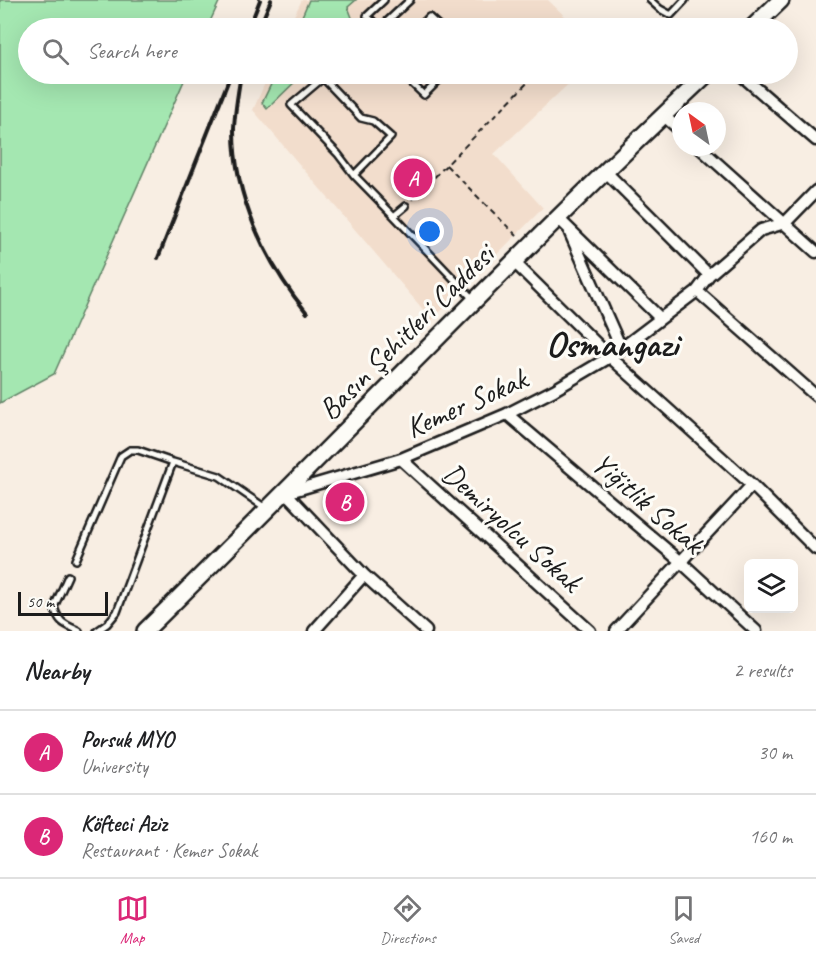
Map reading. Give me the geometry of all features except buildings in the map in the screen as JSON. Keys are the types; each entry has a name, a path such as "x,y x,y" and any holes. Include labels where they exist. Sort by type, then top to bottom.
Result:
{"main road":[{"path":"763,18 781,0"},
{"name":"Basın Şehitleri Caddesi","path":"145,631 286,493 529,247 563,223 605,171 696,84"}],"street":[{"path":"752,84 816,140"},
{"path":"663,115 672,123"},
{"path":"709,156 816,252"},
{"path":"605,171 709,275"},
{"name":"Kemer Sokak","path":"286,493 400,459 507,414 554,390 610,357 697,291 709,275 761,230 785,223 816,192"},
{"path":"563,223 660,318"},
{"path":"563,223 621,348"},
{"path":"514,262 610,357 752,485 816,549"},
{"path":"697,291 816,396"},
{"name":"Yiğitlik Sokak","path":"507,414 680,561 756,631"},
{"name":"Demiryolcu Sokak","path":"400,459 590,631"},
{"path":"616,631 752,485"},
{"path":"286,493 364,575 426,631"},
{"path":"314,631 364,575"}],"lane":[{"path":"369,18 367,16 384,0"},
{"path":"387,18 410,0"},
{"path":"650,0 671,15 685,0"},
{"path":"316,84 291,105 338,154 354,175 475,300"},
{"path":"332,84 361,118 373,121 391,137 354,175"},
{"path":"412,84 424,95 435,84"},
{"path":"394,216 405,206"},
{"path":"76,560 121,456 130,450 138,450 219,476 268,510"},
{"path":"97,631 117,612 173,462"},
{"path":"68,576 54,607 57,617 66,625 79,631"}],"path":[{"path":"405,206 526,84"},
{"path":"446,165 529,247"}],"shaded area":[{"path":"302,0 548,0 567,18 293,18"},
{"path":"265,84 568,84 494,154 543,208 432,320 253,110"}],"green space":[{"path":"0,0 220,0 212,18 18,18 18,84 183,84 54,374 0,403"},
{"path":"309,0 356,0 348,7 352,18 301,18"},
{"path":"271,84 293,84 267,109 262,103"}],"railway":[{"path":"253,18 260,0"},
{"path":"263,18 271,0"},
{"path":"158,258 227,84"},
{"path":"240,84 234,128 235,153 246,203 278,273 307,313"}],"place":[{"name":"Porsuk MYO","path":"413,178"},
{"name":"Köfteci Aziz","path":"345,502"}],"district":[{"name":"Osmangazi","path":"612,344"}]}
